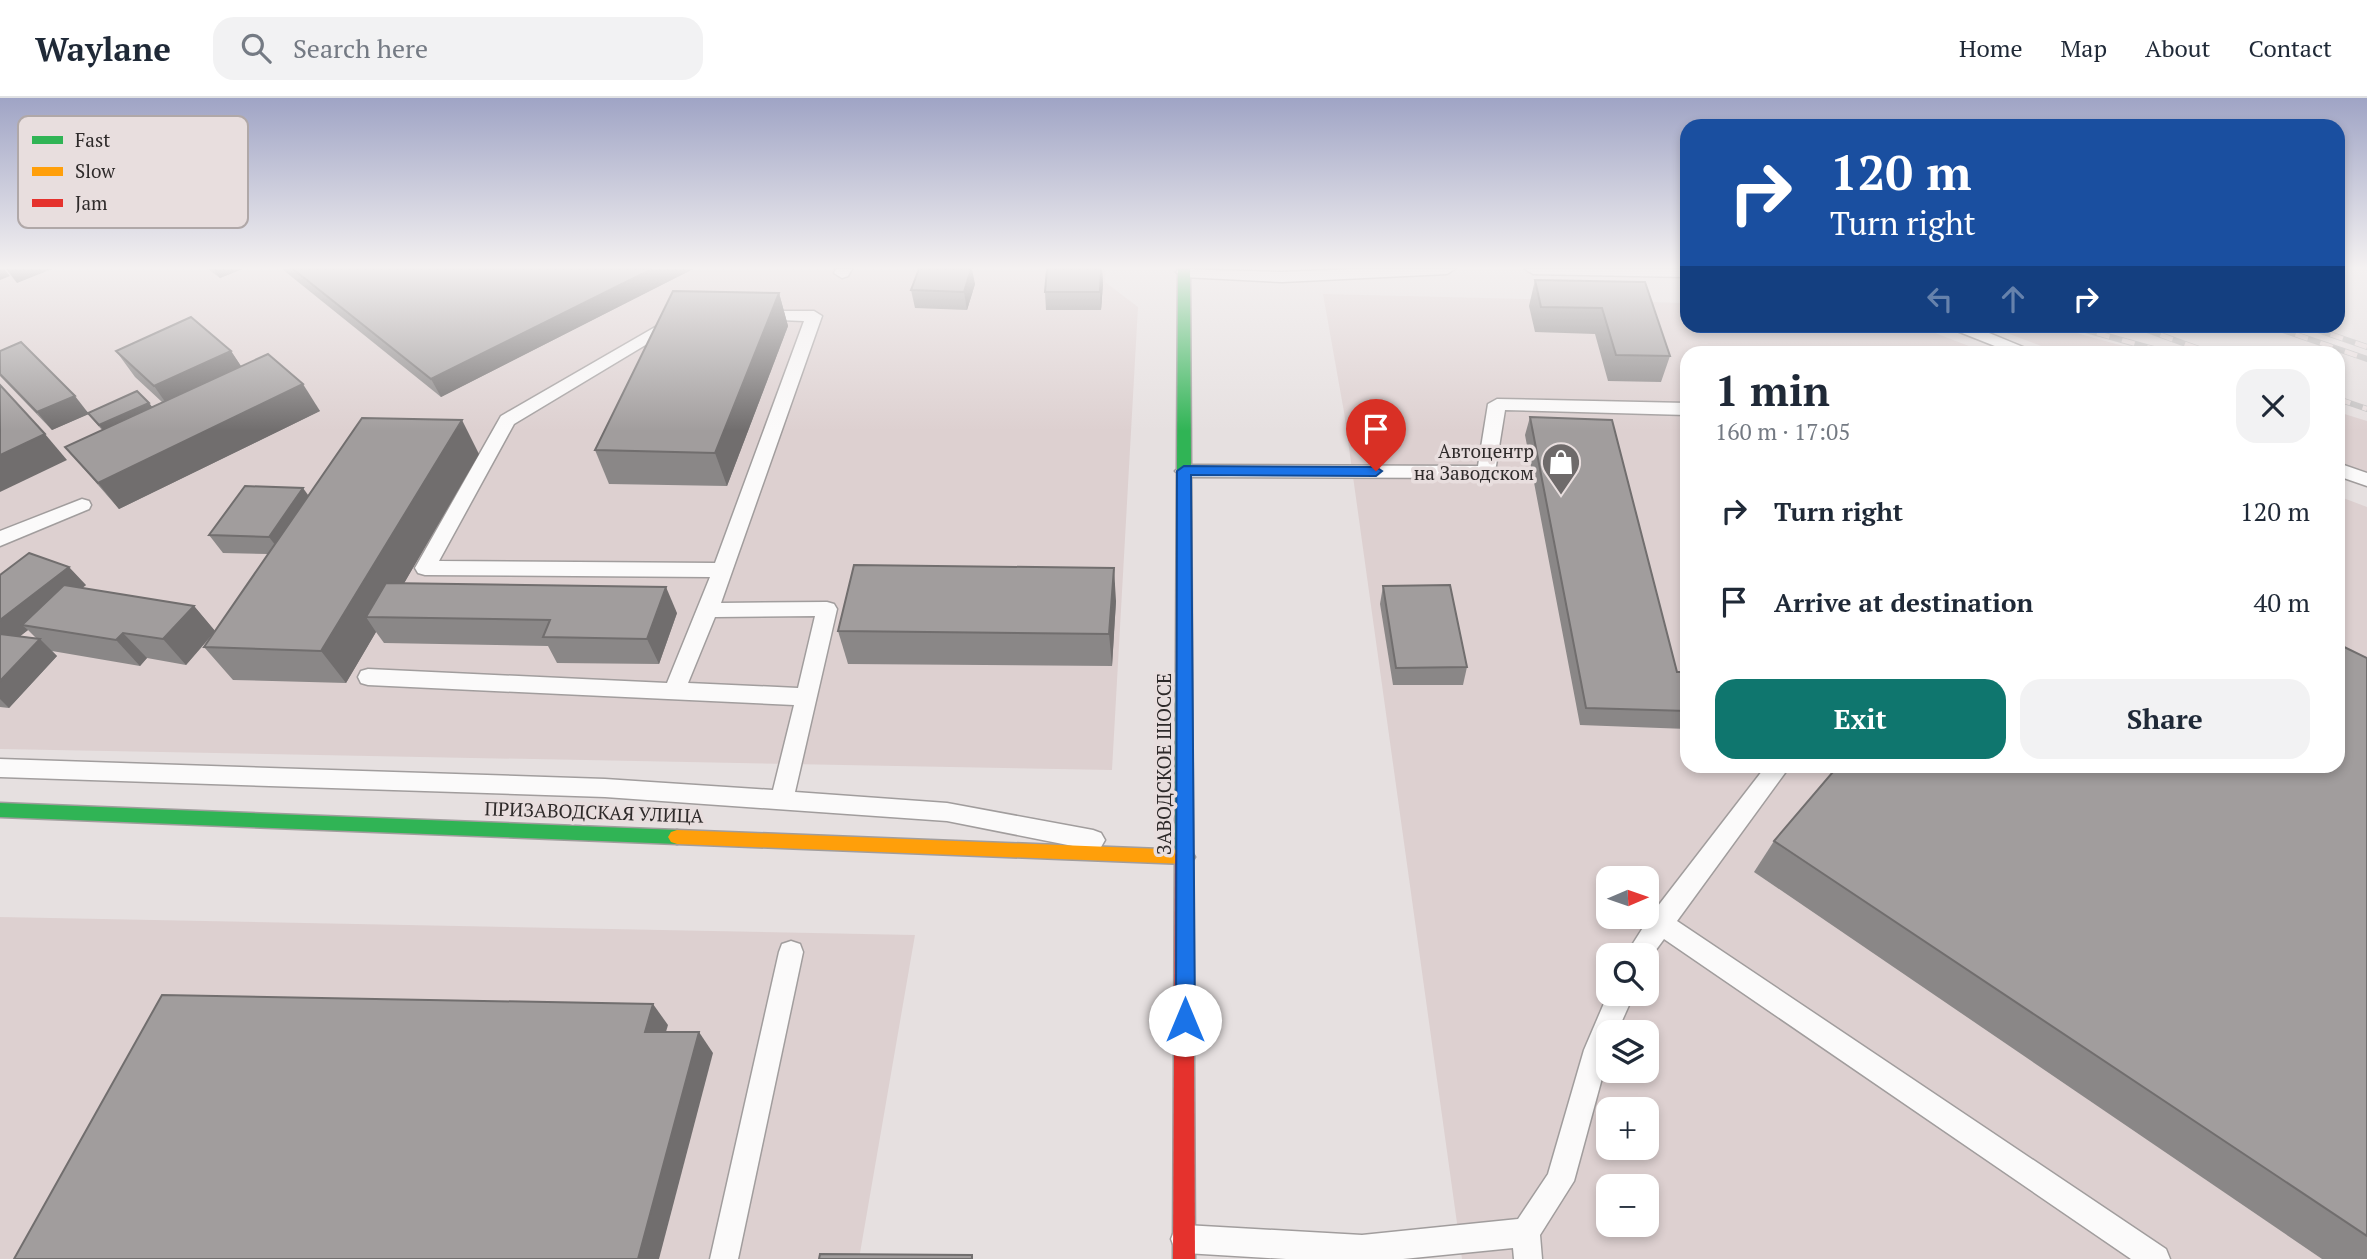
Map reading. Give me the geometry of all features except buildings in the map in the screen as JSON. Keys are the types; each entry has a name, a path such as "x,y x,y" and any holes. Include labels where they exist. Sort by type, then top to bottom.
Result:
{"main road":[{"name":"ЗАВОДСКОЕ ШОССЕ","path":"1184,323 1185,1249"},
{"name":"ПРИЗАВОДСКАЯ УЛИЦА","path":"0,810 1186,857"}],"lane":[{"path":"670,323 507,420 425,568 722,570"},
{"path":"674,691 708,610 811,323"},
{"path":"1976,333 2011,346"},
{"path":"1184,471 1486,472 1497,404 1680,410"},
{"path":"2345,472 2367,480"},
{"path":"0,539 82,505"},
{"path":"708,610 827,609 782,801"},
{"path":"368,677 806,697"},
{"path":"0,768 605,788 947,812 1186,857"},
{"path":"1646,943 1774,773"},
{"path":"1660,923 2156,1259"},
{"path":"724,1259 791,952"},
{"path":"1185,1249 1527,1245 1560,1181 1597,1050 1616,1006"}],"shaded area":[{"path":"0,323 1137,323 1112,770 0,749"},
{"path":"1328,323 1680,323 1680,333 1935,333 1969,346 1680,346 1680,773 2345,773 2345,499 2367,507 2367,1259 1462,1259 1344,412"},
{"path":"2007,333 2076,333 2124,346 2041,346"},
{"path":"2345,414 2367,421 2367,473 2345,464"},
{"path":"0,917 915,935 859,1259 0,1259"}],"railway":[{"path":"2097,333 2143,346"},
{"path":"2155,333 2191,346"},
{"path":"2291,333 2329,346"},
{"path":"2326,333 2367,347"},
{"path":"2345,351 2367,359"},
{"path":"2345,401 2367,409"}],"traffic: fast":[{"path":"1184,323 1184,855"},
{"path":"0,810 677,837"}],"traffic: slow":[{"path":"677,837 1186,857"}],"traffic: jam":[{"path":"1184,855 1184,1259"}],"place":[{"name":"Автоцентр на Заводском","path":"1561,496"}],"route":[{"path":"1185,1020 1184,471 1376,471"}]}
